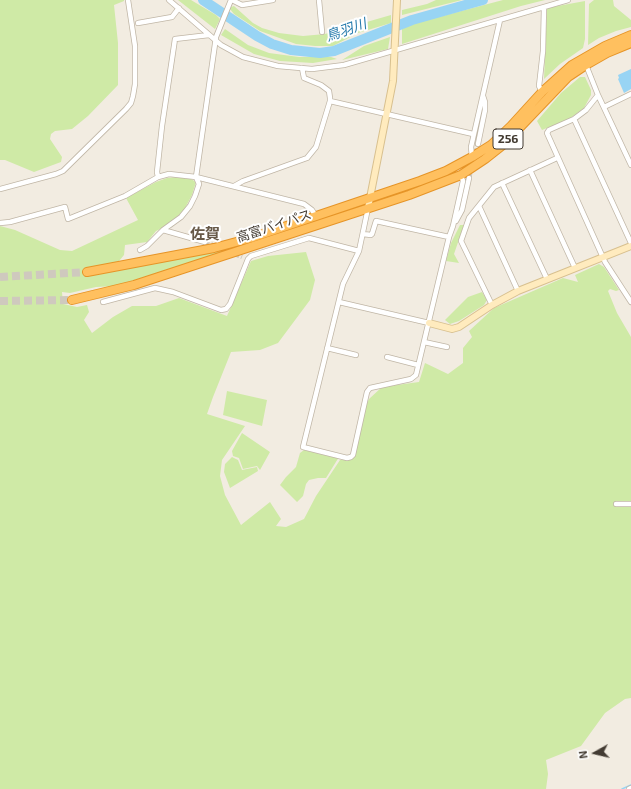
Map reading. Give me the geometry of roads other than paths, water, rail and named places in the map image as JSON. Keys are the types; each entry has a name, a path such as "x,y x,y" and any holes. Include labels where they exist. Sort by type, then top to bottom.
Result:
{"highway":[{"name":"256","path":"370,198 433,176 472,157 491,145 511,126 542,92 568,69 590,54 631,35"},
{"name":"256","path":"368,208 409,195 461,175 504,144 568,77 607,53 631,43"},
{"name":"高富バイパス","path":"87,272 214,248 251,238 314,215 370,198"},
{"name":"高富バイパス","path":"72,300 134,285 368,208"}],"street":[{"path":"0,189 63,171 131,103 134,96 135,84 135,46 128,0"},
{"path":"169,0 209,35 215,38 221,45 243,57 278,66 318,69 344,65 568,0"},
{"path":"140,250 147,246 163,230 181,217 190,206 199,184 196,176 215,38 231,2 242,5 273,0"},
{"path":"319,0 322,32"},
{"path":"396,0 393,81 363,234 359,251 343,284 303,447 347,458 351,457 353,455 367,392 370,388 414,377 429,323 449,238 462,210 469,178"},
{"path":"542,92 539,86 543,51 544,7"},
{"path":"138,23 172,17 179,8"},
{"path":"472,157 470,147 500,20"},
{"path":"158,178 157,172 162,126 175,39 209,35"},
{"path":"586,65 598,95 631,165"},
{"path":"234,186 243,181 308,158 316,147 330,101 329,91 321,85 304,78 302,68"},
{"path":"604,107 631,94"},
{"path":"598,95 586,110 574,119 549,130 547,133 603,258 631,302"},
{"path":"478,144 485,110 483,96"},
{"path":"330,101 473,134"},
{"path":"339,302 452,329 459,328 492,305 518,291 603,258 631,245 574,119"},
{"path":"492,305 461,242 470,218 494,187 557,158"},
{"path":"530,170 574,268"},
{"path":"0,223 10,222 65,207 68,219 125,196 158,178 169,174 196,176 304,204 312,210 314,215"},
{"path":"454,226 463,181 461,175"},
{"path":"502,183 547,279"},
{"path":"479,206 518,291"},
{"path":"363,234 371,235 376,221 449,238"},
{"path":"163,230 205,242"},
{"path":"242,257 248,259 271,249 309,238 359,251"},
{"path":"103,302 155,288 173,292 221,310 226,309 230,304 248,259"},
{"path":"424,342 447,347"},
{"path":"327,348 356,355"},
{"path":"388,357 418,365"},
{"path":"616,504 631,504"}],"water":[{"path":"631,69 631,89 624,93 618,79 618,75"}],"waterway":[{"name":"鳥羽川","path":"203,0 257,36 272,44 291,50 320,53 334,51 412,20 483,0"},
{"path":"622,789 631,785"}],"tunnel":[{"path":"469,178 478,144"},
{"path":"205,242 242,257"},
{"path":"0,277 87,272"},
{"path":"0,301 72,300"}],"district":[{"name":"佐賀","path":"205,234"}]}
